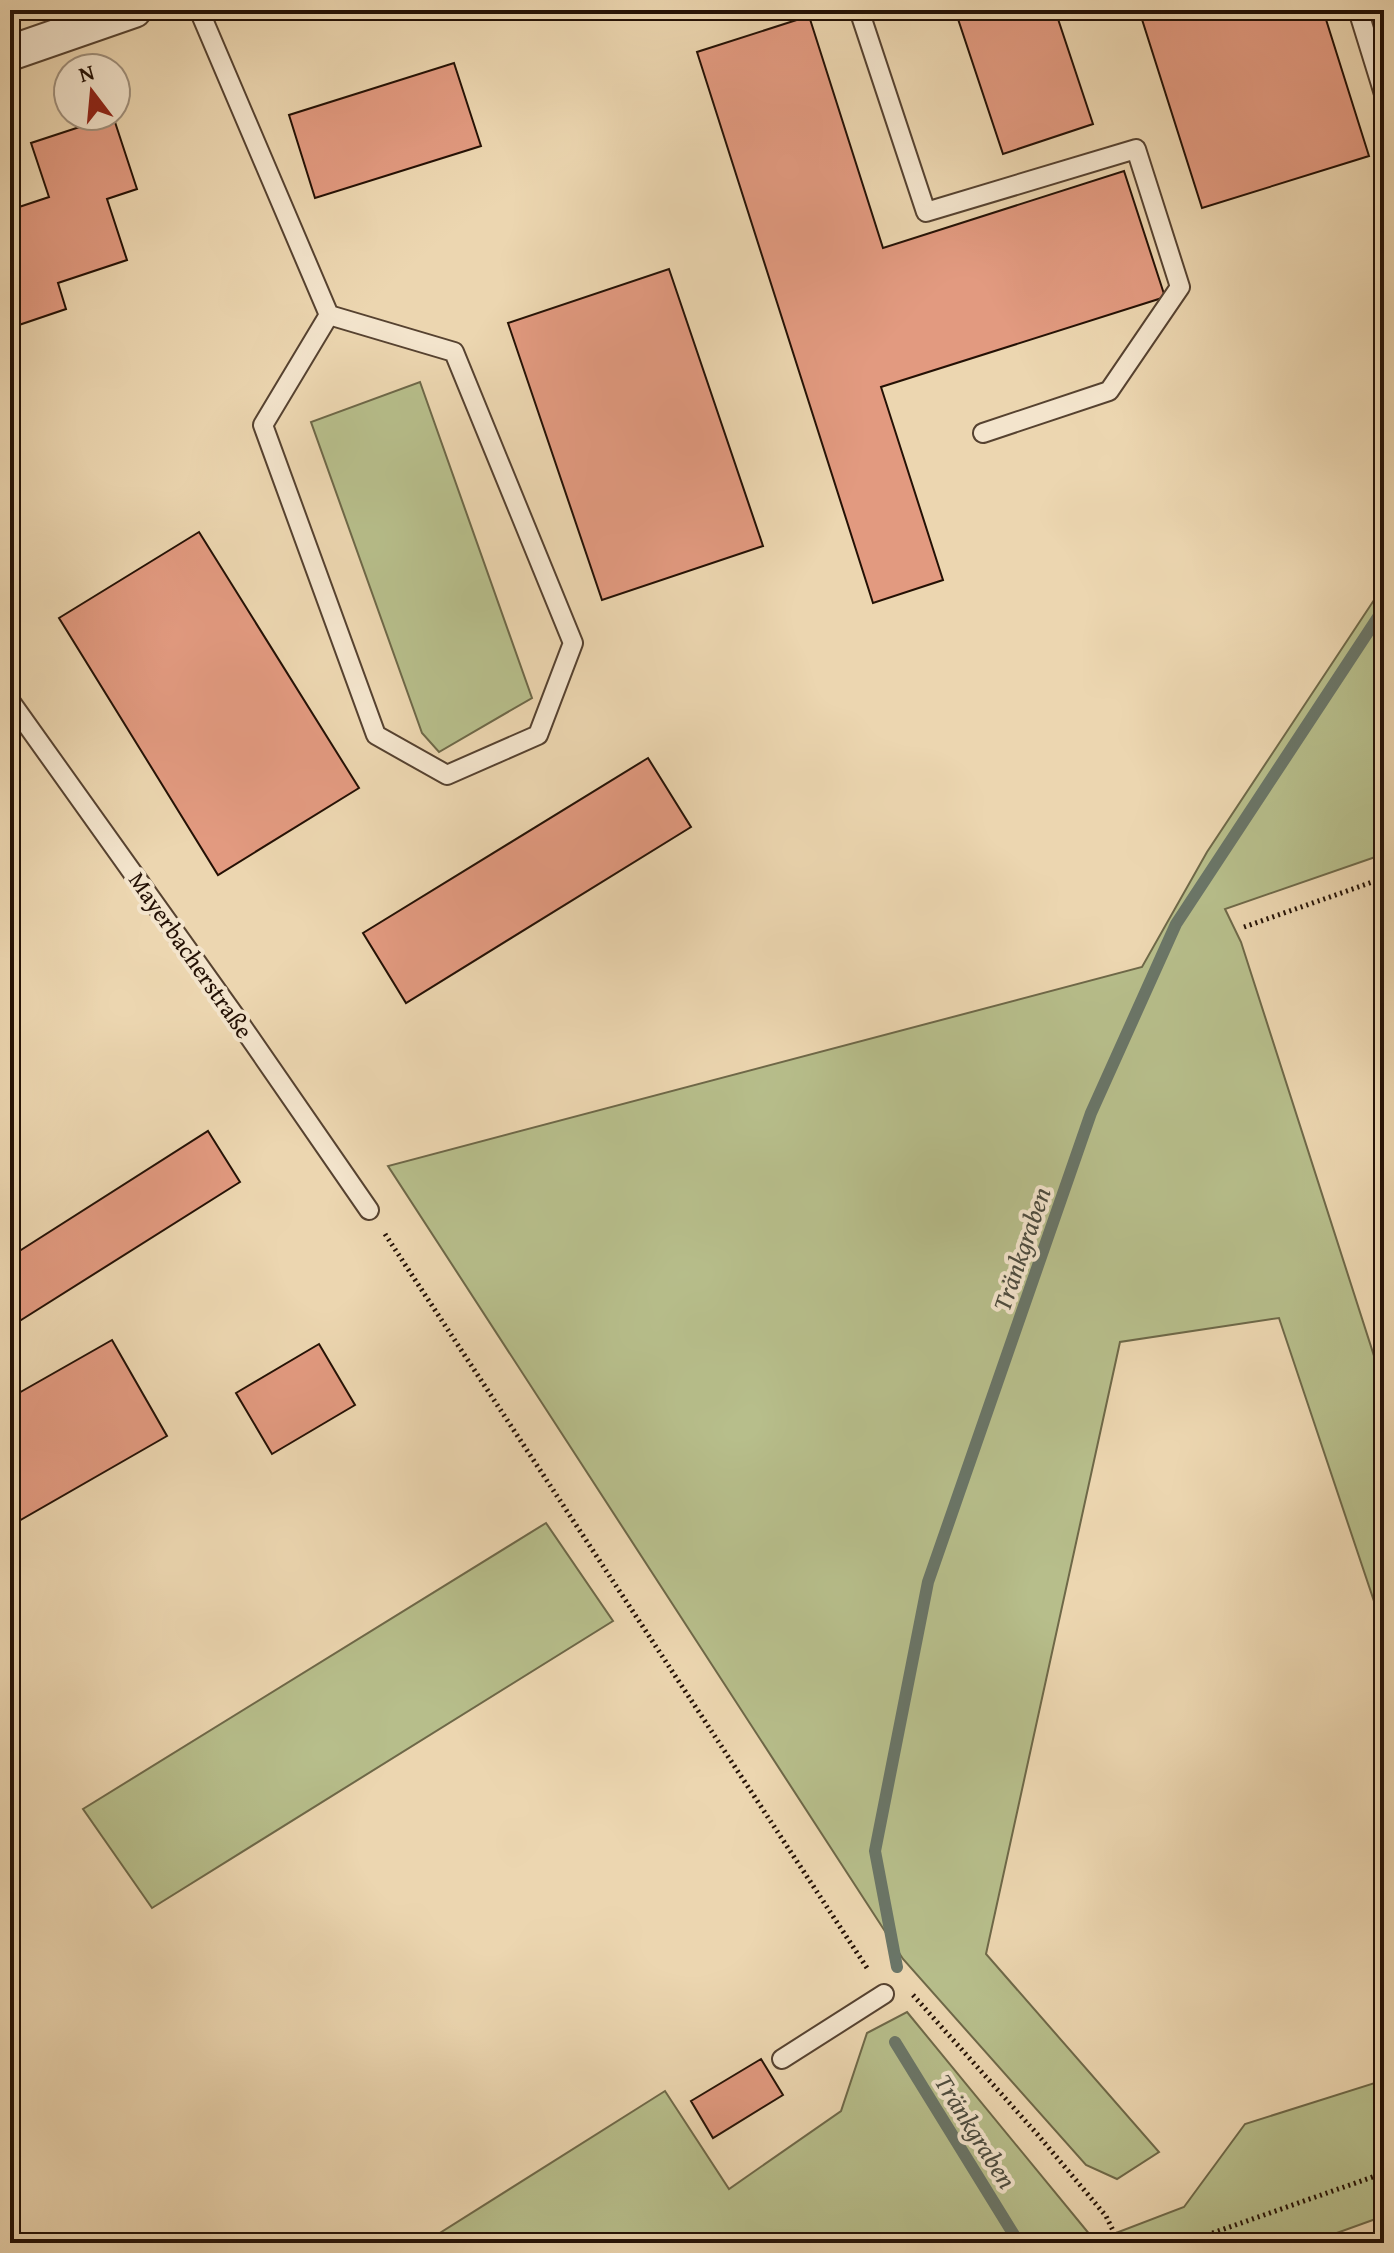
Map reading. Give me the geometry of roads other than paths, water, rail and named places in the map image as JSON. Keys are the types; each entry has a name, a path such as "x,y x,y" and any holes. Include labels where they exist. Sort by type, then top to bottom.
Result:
{"street":[{"path":"10,53 134,10"}],"lane":[{"path":"199,10 329,315"},
{"path":"859,10 926,212 1136,149 1180,287 1109,391 983,433"},
{"path":"1358,10 1384,94"},
{"path":"329,315 454,352 573,643 538,735 447,775 376,735 263,425 329,315"},
{"name":"Mayerbacherstraße","path":"10,701 369,1210"},
{"path":"782,2059 884,1994"}],"waterway":[{"name":"Tränkgraben","path":"897,1967 875,1851 928,1582 1091,1113 1176,924 1384,608"},
{"name":"Tränkgraben","path":"895,2042 1019,2243"}]}
